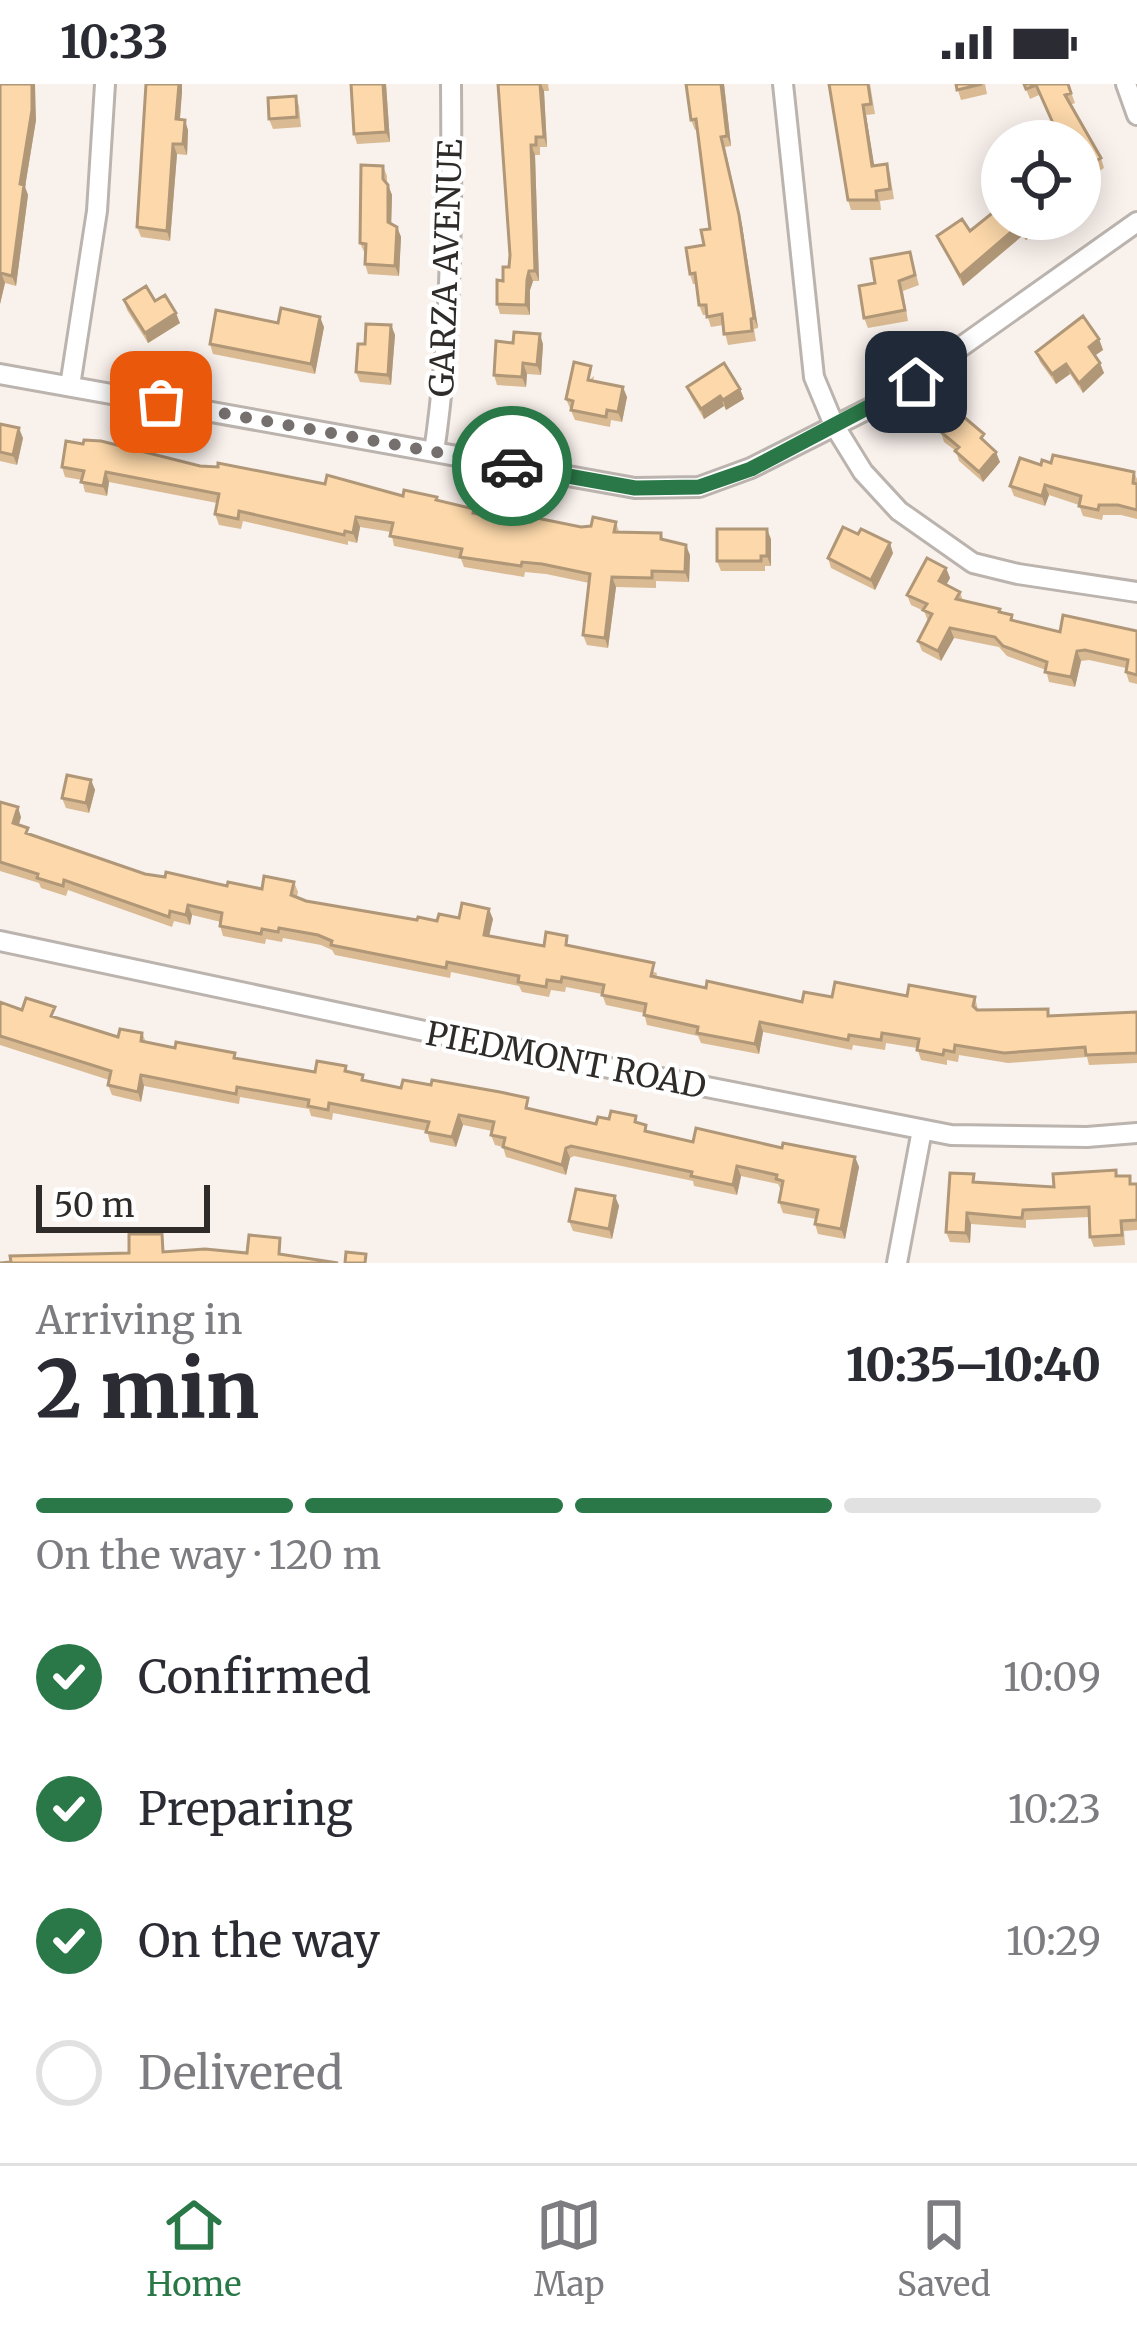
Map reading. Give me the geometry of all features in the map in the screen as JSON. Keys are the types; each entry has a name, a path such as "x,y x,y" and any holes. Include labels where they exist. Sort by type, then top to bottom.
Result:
{"street":[{"path":"70,386 98,211 106,84"},
{"name":"GARZA AVENUE","path":"434,452 452,277 452,84"},
{"path":"783,84 814,377 834,425 863,472 898,511 973,563 1137,592"},
{"path":"1126,84 1137,115"},
{"path":"0,374 635,488 699,487 751,469 916,382 1137,223"},
{"name":"PIEDMONT ROAD","path":"0,941 445,1036 922,1130 991,1138 1137,1133"},
{"path":"897,1263 922,1130"}],"building":[{"path":"0,84 32,84 32,110 12,276 1,273 0,278"},
{"path":"146,84 179,84 176,119 185,120 183,144 173,144 167,231 137,227"},
{"path":"351,84 383,84 386,132 354,134"},
{"path":"498,84 540,84 544,137 536,137 536,145 531,145 535,271 529,271 526,305 497,304 497,280 503,281 503,267 509,267 510,255"},
{"path":"686,84 721,84 727,136 721,137 739,215 752,331 724,334 722,314 707,317 706,305 699,305 695,273 690,274 686,248 704,245 701,230 710,229 696,119 691,120"},
{"path":"829,84 868,84 871,104 863,105 872,166 887,164 890,189 876,191 877,200 848,200"},
{"path":"1024,84 1068,84 1071,93 1065,95 1079,120 1052,120 1036,85 1026,89"},
{"path":"296,96 297,117 269,119 268,98"},
{"path":"361,165 383,166 388,222 397,227 395,266 365,264 366,244 360,243"},
{"path":"962,219 970,231 981,222 981,240 1002,240 960,276 937,236"},
{"path":"910,252 915,275 899,281 905,310 864,318 859,286 875,283 871,259"},
{"path":"146,286 155,301 165,295 176,313 145,333 124,300"},
{"path":"281,308 320,317 311,364 210,344 216,310 278,323"},
{"path":"1083,316 1099,339 1089,347 1100,363 1079,383 1066,364 1052,374 1036,352"},
{"path":"366,324 391,325 388,375 356,372 358,344 365,344"},
{"path":"514,332 540,334 537,365 523,363 522,377 494,375 496,341 513,343"},
{"path":"574,362 591,366 588,380 623,387 618,412 607,410 606,417 571,410 573,401 566,399"},
{"path":"724,363 740,389 701,409 687,387"},
{"path":"958,412 984,434 981,438 996,452 979,472 941,432"},
{"path":"0,424 19,428 13,455 0,452"},
{"path":"84,440 200,466 218,467 218,463 325,484 327,475 403,496 404,490 437,497 474,509 473,513 516,521 531,522 532,517 581,527 591,526 593,517 616,522 614,532 661,533 661,539 686,545 685,572 652,571 652,578 612,577 605,638 583,635 590,574 542,564 522,562 521,566 460,557 462,549 390,536 393,523 356,517 353,533 345,531 344,535 239,511 238,519 215,514 219,494 106,472 103,486 81,482 84,471 62,467 66,441 83,444"},
{"path":"1053,455 1134,472 1137,510 1118,505 1099,505 1098,510 1079,506 1081,496 1045,485 1042,496 1010,486 1020,458 1041,465 1042,460 1051,463"},
{"path":"843,527 858,534 861,529 890,543 871,580 828,558"},
{"path":"717,529 767,529 767,556 761,556 761,561 717,561"},
{"path":"927,558 946,568 939,581 960,592 956,599 1000,609 1012,615 1011,620 1060,632 1063,615 1137,631 1137,675 1126,672 1128,660 1085,650 1077,651 1071,677 1045,672 1047,662 1003,646 995,637 950,628 938,651 918,641 932,614 923,610 927,604 907,595"},
{"path":"67,775 91,780 86,803 62,798"},
{"path":"0,802 18,807 13,823 28,828 26,833 145,874 165,877 166,872 262,889 264,876 294,882 291,895 306,901 417,920 437,921 439,914 459,918 462,903 489,909 484,935 544,946 546,932 567,936 566,945 654,963 651,976 706,988 707,981 802,1002 804,992 832,997 835,982 907,996 909,985 975,997 977,1010 1048,1009 1048,1016 1137,1012 1137,1053 1086,1055 1085,1047 1004,1053 955,1045 954,1052 944,1050 943,1055 917,1050 919,1039 882,1033 881,1040 849,1035 848,1040 760,1022 755,1044 697,1033 698,1027 644,1015 646,1004 602,995 604,985 562,977 561,982 547,980 546,987 518,982 519,976 447,962 446,968 331,945 332,941 318,935 279,928 278,932 262,929 261,934 220,926 222,913 188,905 186,915 170,911 169,917 64,880 63,886 37,878 38,874 0,862"},
{"path":"26,998 55,1007 51,1016 118,1037 120,1029 142,1033 141,1041 175,1048 176,1042 315,1072 317,1061 346,1066 345,1071 363,1075 362,1080 401,1088 403,1080 431,1085 432,1080 500,1092 528,1098 526,1108 596,1124 598,1117 609,1119 611,1111 636,1116 635,1122 646,1125 645,1131 693,1142 696,1128 782,1148 783,1143 855,1157 841,1229 815,1224 818,1210 779,1202 783,1181 777,1175 737,1166 733,1185 571,1146 566,1148 562,1165 503,1147 505,1138 491,1135 494,1122 459,1115 452,1137 426,1132 429,1122 329,1103 328,1110 308,1106 309,1100 237,1087 236,1094 141,1075 138,1092 108,1085 111,1071 0,1036 0,1002 22,1010"},
{"path":"1116,1170 1116,1176 1130,1176 1130,1184 1137,1184 1137,1220 1121,1221 1122,1235 1090,1237 1089,1207 1023,1210 1022,1218 967,1213 966,1233 946,1232 950,1173 974,1174 973,1182 1054,1187 1053,1174"},
{"path":"576,1189 615,1196 609,1229 569,1221"},
{"path":"129,1234 162,1234 163,1252 247,1253 249,1235 280,1238 279,1254 338,1263 0,1263 11,1262 10,1256 129,1253"},
{"path":"346,1252 366,1254 365,1263 345,1263"}],"way so far":[{"path":"161,402 512,466"}],"route":[{"path":"512,466 635,488 699,487 751,469 916,382"}]}
